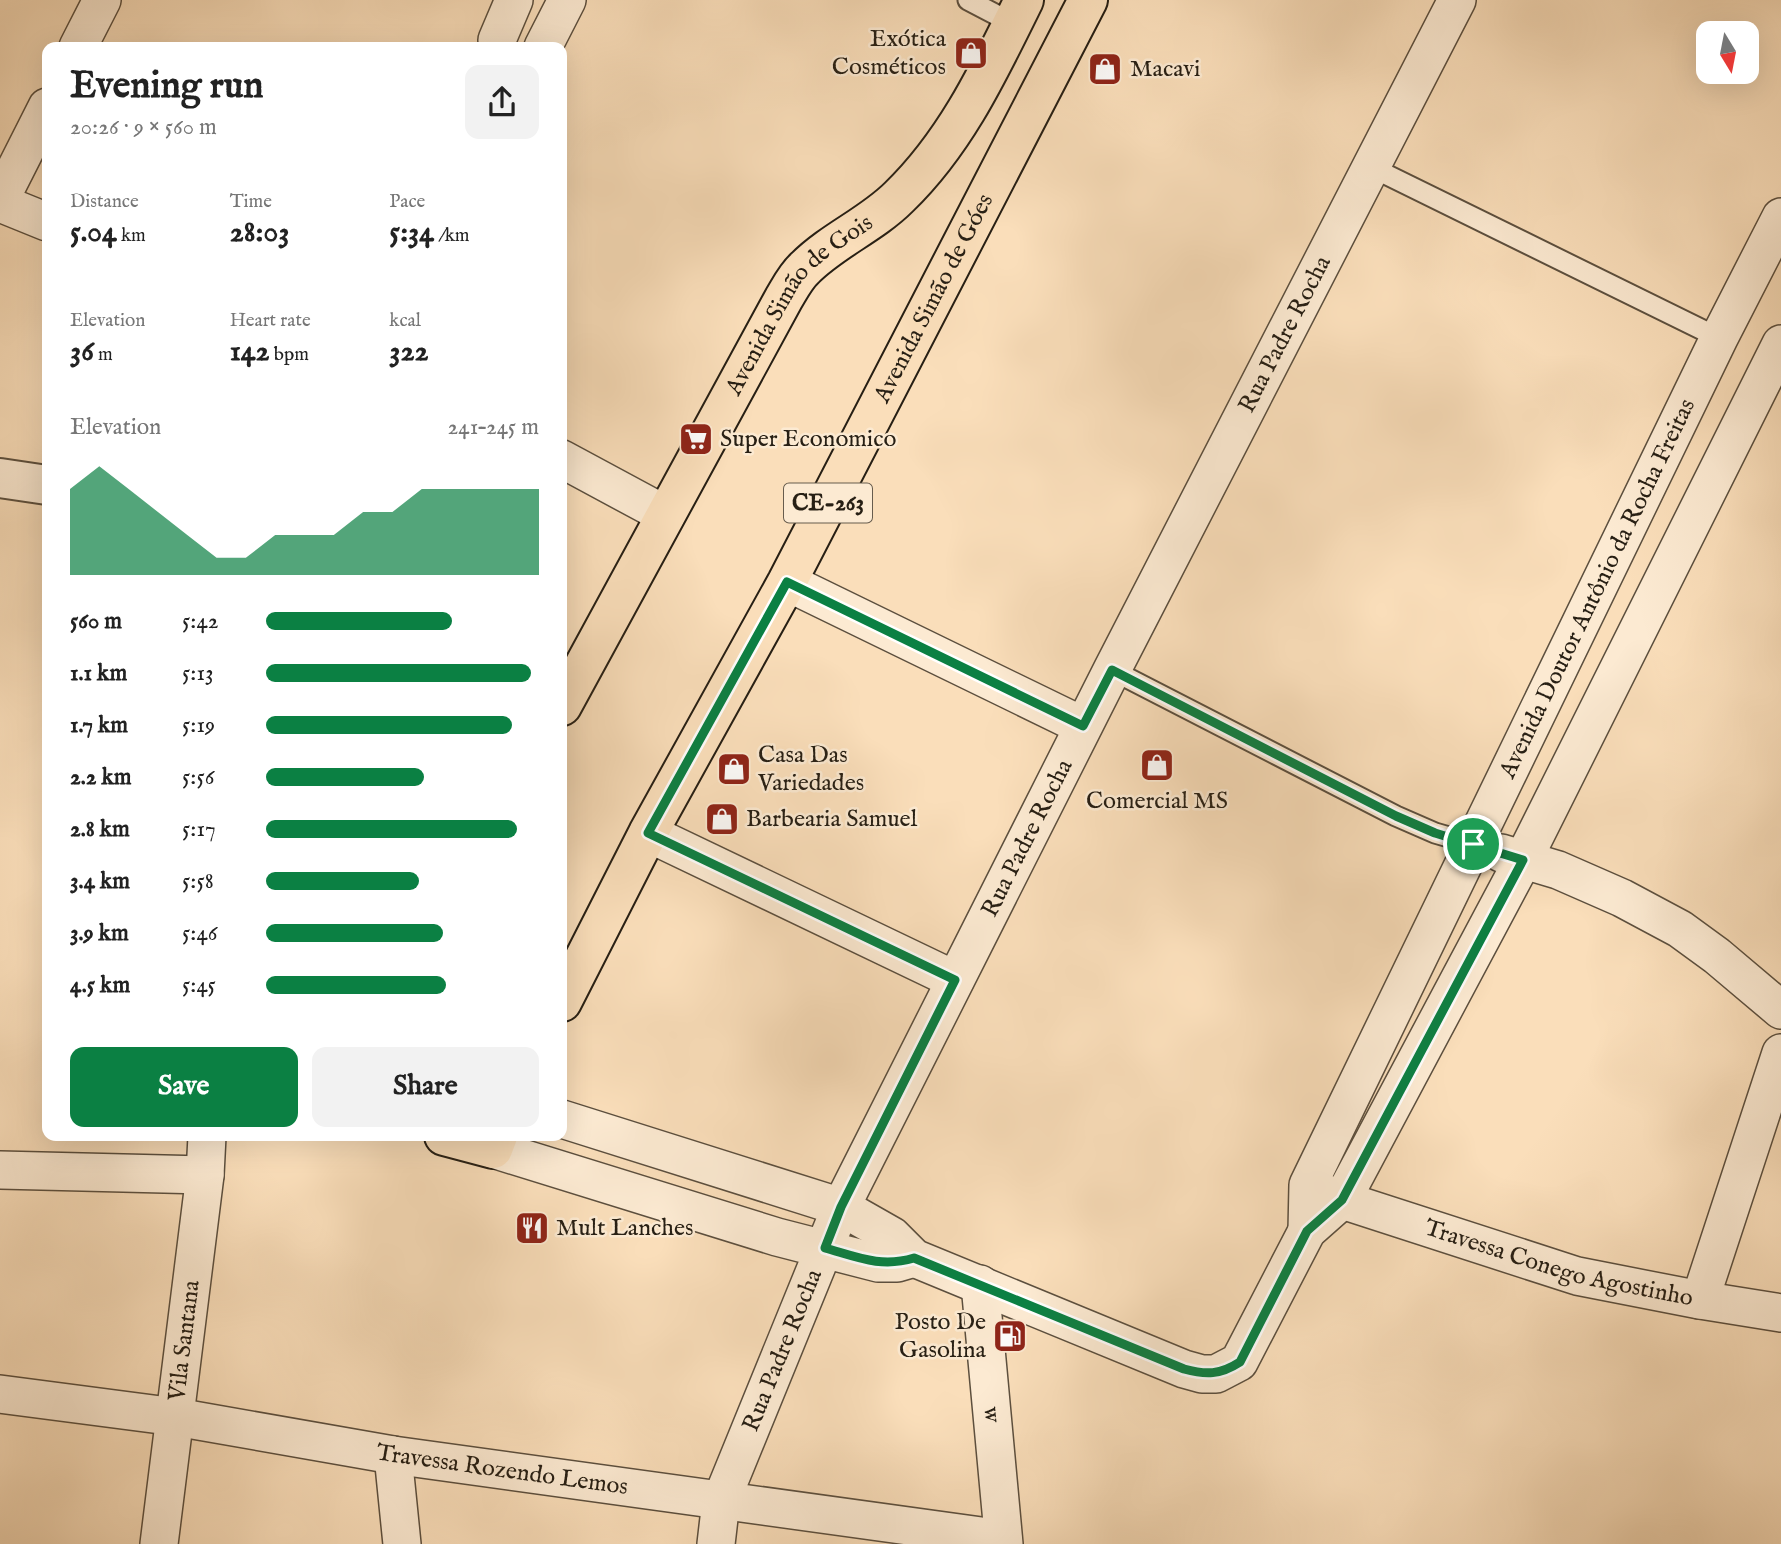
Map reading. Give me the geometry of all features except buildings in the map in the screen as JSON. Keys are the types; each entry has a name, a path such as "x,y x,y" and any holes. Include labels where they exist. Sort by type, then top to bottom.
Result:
{"main road":[{"name":"Avenida Simão de Góes","path":"567,992 648,833 787,582 1088,0"},
{"name":"Avenida Simão de Gois","path":"567,697 784,298 802,270 897,200 929,166 957,128 1018,12"}],"street":[{"path":"81,42 102,0"},
{"path":"497,42 514,0"},
{"path":"546,42 567,0"},
{"name":"Rua Padre Rocha","path":"716,1544 721,1501 841,1207 1083,726 1457,0"},
{"path":"42,117 0,201 42,220"},
{"name":"Avenida Doutor Antônio da Rocha Freitas","path":"1307,1231 1308,1185 1719,338 1781,218"},
{"path":"567,1121 841,1207 892,1236 914,1258 1184,1369 1202,1374 1216,1374 1240,1362 1307,1231 1342,1200 1523,860 1779,355 1719,338"},
{"path":"567,462 666,515"},
{"path":"0,478 42,484"},
{"path":"787,582 1083,726"},
{"path":"648,833 955,980"},
{"path":"1473,844 1569,874 1680,929 1781,1010"},
{"path":"1700,1300 1781,1053"},
{"name":"Vila Santana","path":"159,1544 205,1175 207,1141"},
{"path":"495,1142 777,1237 878,1263 897,1263 914,1258"},
{"path":"0,1170 205,1175"},
{"name":"Travessa Conego Agostinho","path":"1308,1185 1342,1200 1577,1276 1781,1313"},
{"name":"w","path":"980,1284 1003,1541"},
{"name":"Travessa Rozendo Lemos","path":"0,1394 176,1417 393,1455 1003,1541"},
{"path":"393,1455 402,1544"}],"lane":[{"path":"968,0 1018,12"},
{"path":"1371,167 1719,338"},
{"path":"1112,670 1396,816 1435,833 1473,844"}],"place":[{"name":"Exótica Cosméticos","path":"971,53"},
{"name":"Macavi","path":"1105,69"},
{"name":"Super Economico","path":"696,439"},
{"name":"Comercial MS","path":"1157,765"},
{"name":"Casa Das Variedades","path":"734,769"},
{"name":"Barbearia Samuel","path":"722,819"},
{"name":"Mult Lanches","path":"532,1228"},
{"name":"Posto De Gasolina","path":"1010,1336"}],"route":[{"path":"787,582 1083,726 1112,670 1396,816 1435,833 1473,844 1523,860 1342,1200 1307,1231 1240,1362 1216,1374 1202,1374 914,1258 897,1263 878,1263 825,1248 841,1207 955,980 648,833 787,582"}]}
